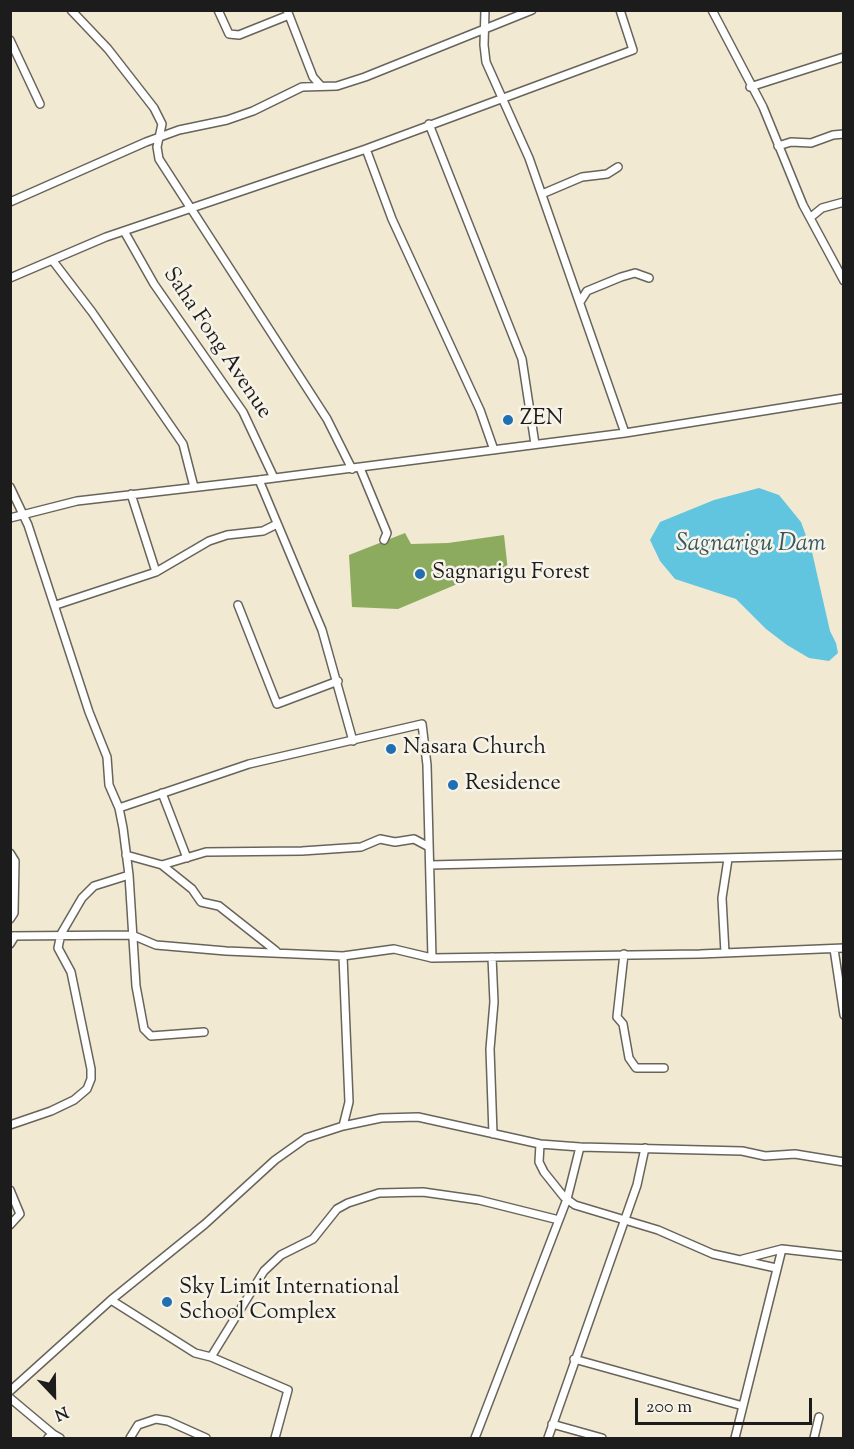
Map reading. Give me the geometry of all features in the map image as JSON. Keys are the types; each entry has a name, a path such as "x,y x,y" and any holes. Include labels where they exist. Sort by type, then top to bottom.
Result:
{"street":[{"path":"71,10 108,49 154,108 162,124 159,159 327,419 356,468 387,533 384,540"},
{"path":"218,10 229,34 239,34 288,13 313,77 321,86"},
{"path":"485,10 485,56 542,194 625,433"},
{"path":"10,202 131,148 253,111 285,93 302,87 337,86 365,77 532,10"},
{"path":"10,278 124,231 366,149 429,123 633,50 620,10"},
{"path":"712,10 750,87 769,119 803,205 843,281"},
{"path":"10,40 40,104"},
{"path":"750,87 843,57"},
{"path":"429,123 522,359 535,444"},
{"path":"778,146 791,142 811,143 843,134"},
{"path":"366,149 392,219 480,410 494,450"},
{"path":"542,194 582,177 608,174 618,167"},
{"path":"811,217 822,208 843,202"},
{"name":"Saha Fong Avenue","path":"124,231 154,284 243,412 274,478"},
{"path":"53,261 92,312 183,444 194,487"},
{"path":"580,302 588,291 621,277 635,273 649,278"},
{"path":"10,518 77,501 625,433 843,398"},
{"path":"259,480 322,630 353,741"},
{"path":"10,487 23,514 56,605 89,712 107,757 108,785 119,808 129,875 136,986 146,1032 151,1036 204,1032"},
{"path":"131,494 156,572"},
{"path":"56,605 156,572 209,541 228,535 263,531 277,524"},
{"path":"238,605 277,704 338,681"},
{"path":"119,808 249,764 422,724 426,757 432,958"},
{"path":"162,794 187,858"},
{"path":"162,865 206,852 302,851 360,847 380,839 395,842 414,839 429,847"},
{"path":"10,853 15,861 14,913 10,919"},
{"path":"126,855 162,865 192,889 201,902 219,906 276,951"},
{"path":"430,865 843,855"},
{"path":"725,953 722,898 728,859"},
{"path":"10,1125 74,1100 87,1089 91,1079 71,972 59,952 61,934 82,898 91,888 129,875"},
{"path":"10,944 13,936 132,935 156,945 343,956 394,949 432,958 725,953 843,948"},
{"path":"834,949 843,1015"},
{"path":"624,954 617,1017 623,1024 629,1058 636,1068 664,1068"},
{"path":"343,956 349,1102 344,1126"},
{"path":"492,957 494,1002 490,1049 493,1134"},
{"path":"10,1391 111,1300 205,1224 292,1146 315,1134 344,1126 406,1117 540,1144 742,1151 765,1156 795,1154 843,1162"},
{"path":"540,1144 539,1162 550,1181 567,1200 575,1205 673,1236 713,1254 776,1268"},
{"path":"476,1438 567,1200 580,1147"},
{"path":"548,1438 642,1170 645,1148"},
{"path":"10,1190 20,1214 10,1225"},
{"path":"211,1357 264,1271 281,1255 313,1239 337,1209 348,1203 379,1193 423,1192 479,1200 559,1220"},
{"path":"742,1259 782,1249 843,1256"},
{"path":"735,1438 782,1249"},
{"path":"111,1300 195,1353 211,1357 288,1390 275,1438"},
{"path":"574,1359 743,1406"},
{"path":"10,1398 53,1437"},
{"path":"814,1438 819,1417"},
{"path":"130,1438 138,1425 156,1419 168,1421 194,1437 206,1438"},
{"path":"552,1424 602,1438"}],"green space":[{"name":"Sagnarigu Forest","path":"405,533 411,544 448,543 504,535 508,571 474,577 398,609 352,607 349,555"}],"water":[{"name":"Sagnarigu Dam","path":"759,488 779,495 801,522 812,552 830,631 836,643 838,653 829,661 809,658 787,645 766,629 736,599 675,579 660,561 650,540 660,522 714,500"}],"place":[{"name":"ZEN","path":"508,420"},
{"name":"Sagnarigu Forest","path":"420,574"},
{"name":"Nasara Church","path":"391,749"},
{"name":"Residence","path":"453,785"},
{"name":"Sky Limit International School Complex","path":"167,1302"}]}
